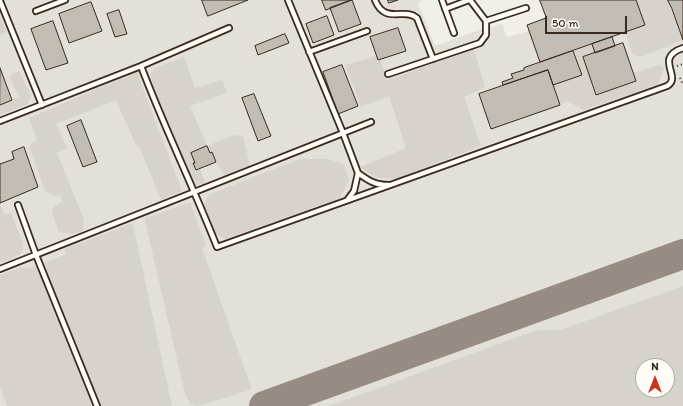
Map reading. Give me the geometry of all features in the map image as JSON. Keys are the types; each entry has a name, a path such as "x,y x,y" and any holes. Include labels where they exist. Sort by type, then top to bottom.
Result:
{"lane":[{"path":"36,11 65,0"},
{"path":"288,0 344,133 358,173 354,191 347,201"},
{"path":"375,0 377,5 386,13 400,15 408,14 417,18 433,59"},
{"path":"442,0 454,33"},
{"path":"388,74 480,43 486,35 486,21 470,0 446,9"},
{"path":"0,1 42,105"},
{"path":"486,21 526,8"},
{"path":"0,121 141,66 229,28"},
{"path":"309,52 367,31"},
{"path":"141,66 158,110 195,192 217,248 670,85 672,78 669,61 670,55 675,50 683,48"},
{"path":"0,269 371,122"},
{"path":"358,173 379,185 394,185"},
{"path":"18,205 36,255 97,406"}],"shaded area":[{"path":"0,0 423,0 418,3 435,46 473,32 502,24 507,37 529,31 527,25 546,18 540,0 683,0 683,406 0,406"},
{"path":"636,0 668,0 683,40 641,57 633,55 625,32 645,25"},
{"path":"0,16 7,33 0,35"},
{"path":"592,44 595,53 583,57 596,95 636,81 633,73 659,65 664,68 658,85 583,110 568,101 560,104 553,85 582,75 573,51"},
{"path":"474,49 485,87 464,97 481,146 398,178 387,179 378,177 360,167 406,148 389,96 361,107 345,65 377,56 378,60 381,60 387,80"},
{"path":"184,57 195,88 222,80 227,93 190,106 207,146 235,135 242,136 250,166 225,176 216,162 212,152 210,153 207,147 192,153 195,163 193,164 196,169 200,168 205,183 198,185 193,182 150,75 155,68"},
{"path":"19,71 31,95 28,104 0,115 0,105 19,97 9,76"},
{"path":"139,71 140,81 182,191 161,200 140,148 136,145 116,100 56,124 67,148 57,153 84,220 83,231 72,234 59,232 52,213 54,207 62,202 60,195 54,196 45,191 29,146 37,140 29,118"},
{"path":"300,159 328,159 344,164 349,180 340,198 225,239 216,234 204,204 208,195"},
{"path":"190,202 206,245 202,248 251,387 250,390 199,406 190,403 185,394 145,221 147,218"},
{"path":"0,204 4,214 11,213 23,243 23,249 19,255 0,263"},
{"path":"133,224 172,406 7,406 0,387 0,275 21,267 30,268 67,254 64,249"},
{"path":"683,286 683,406 329,406 534,331 563,329"}],"building":[{"path":"202,0 248,0 208,16"},
{"path":"322,0 352,0 326,10"},
{"path":"352,0 361,24 339,32 330,8"},
{"path":"388,0 398,0 389,3"},
{"path":"540,0 636,0 645,25 540,62 527,25 546,18"},
{"path":"668,0 683,0 683,40 672,9"},
{"path":"91,2 102,31 69,43 59,14"},
{"path":"119,10 127,34 115,37 107,14"},
{"path":"327,16 334,35 313,43 306,24"},
{"path":"53,21 68,63 46,70 31,29"},
{"path":"398,28 406,51 378,60 370,37"},
{"path":"285,34 289,43 258,55 255,46"},
{"path":"612,37 615,46 595,53 592,44"},
{"path":"623,43 636,81 596,95 583,57"},
{"path":"573,51 582,75 553,85 548,70 503,85 502,82 513,78 511,74"},
{"path":"342,65 358,106 338,114 323,72"},
{"path":"0,68 12,100 0,105"},
{"path":"548,70 560,105 491,129 479,94"},
{"path":"254,94 271,136 258,141 242,98"},
{"path":"81,120 97,162 83,167 67,126"},
{"path":"207,146 210,153 212,152 216,162 196,170 191,153"},
{"path":"24,147 38,187 0,203 0,164 14,159 12,152"}],"taxiway":[{"path":"264,406 683,254"}]}
